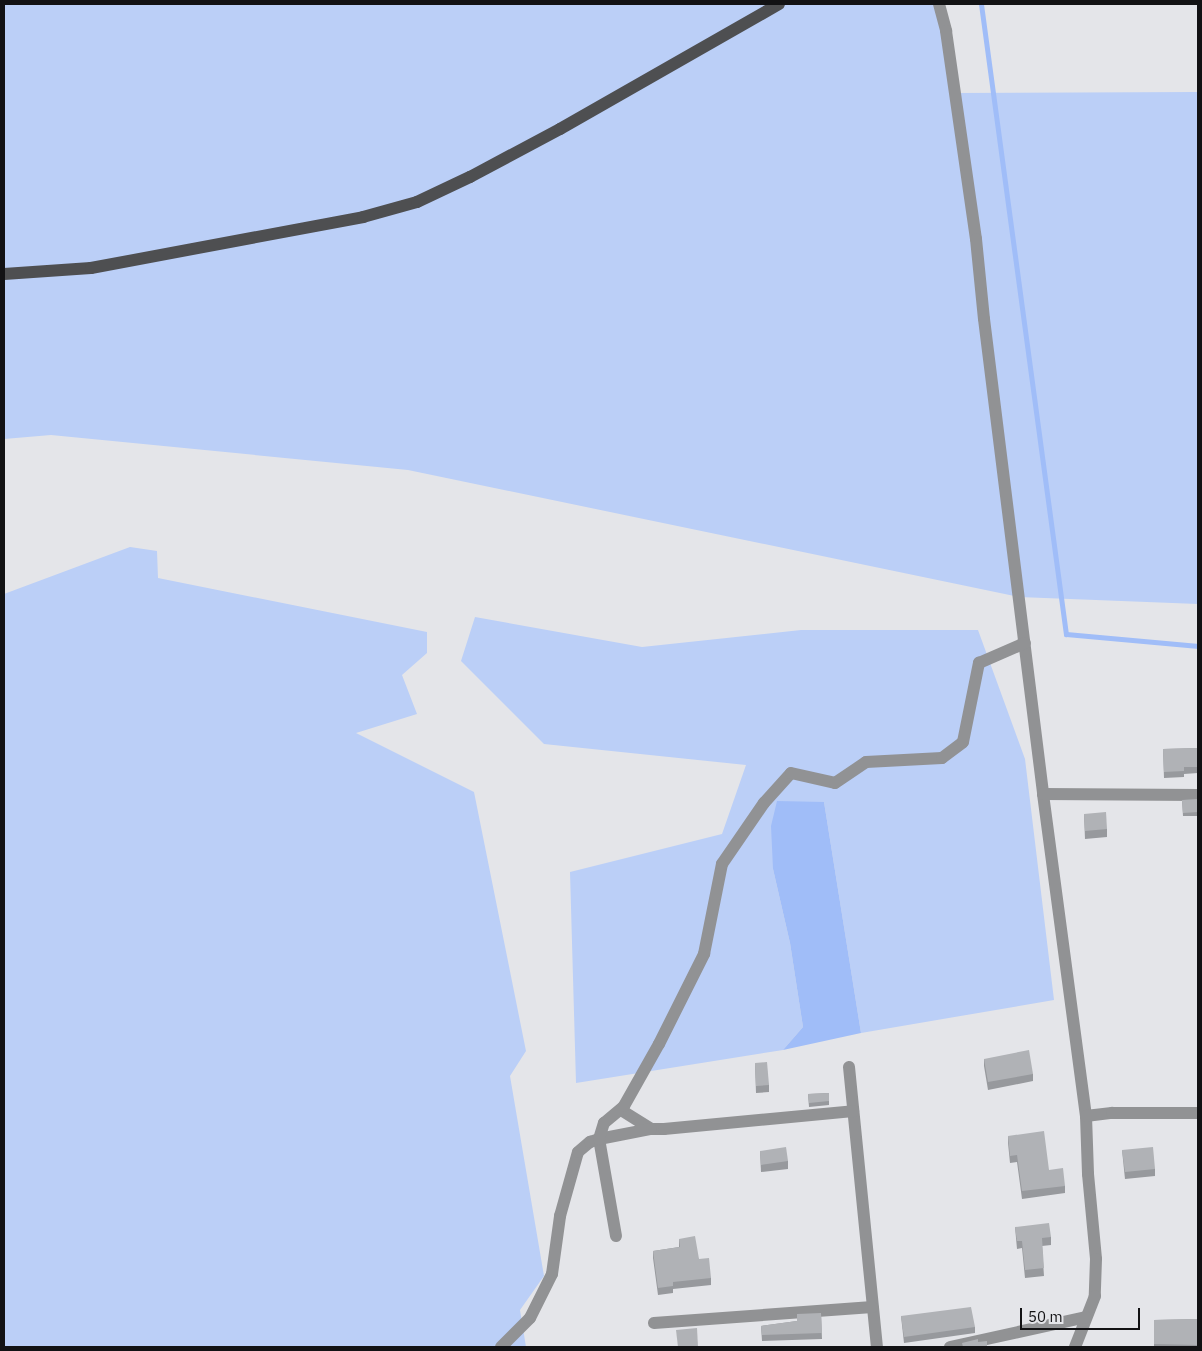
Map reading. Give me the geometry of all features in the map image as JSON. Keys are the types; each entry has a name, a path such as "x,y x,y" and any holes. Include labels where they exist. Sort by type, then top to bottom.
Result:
{"main road":[{"path":"4,274 91,268 363,217 417,202 470,177 560,129 779,4"}],"street":[{"path":"939,4 946,31 976,239 984,319 1043,794 1086,1116 1088,1174 1096,1259 1095,1296 1075,1347"},
{"path":"616,1236 599,1139 604,1123 621,1110 659,1044 704,954 722,864 764,803 791,773 835,783 866,762 942,758 962,742 979,663 1025,643"},
{"path":"1043,794 1198,795"},
{"path":"848,1066 877,1347"},
{"path":"621,1110 651,1129"},
{"path":"501,1347 530,1318 552,1274 560,1216 578,1152 590,1142 651,1129 853,1111"},
{"path":"1086,1116 1112,1113 1198,1114"},
{"path":"654,1323 872,1307"},
{"path":"950,1347 1086,1317"}],"shaded area":[{"path":"4,4 939,4 955,93 1198,92 1198,604 1019,597 408,470 51,435 4,439"},
{"path":"130,547 157,551 158,578 427,632 427,653 402,675 417,714 356,733 474,792 526,1051 510,1076 544,1276 520,1310 526,1347 4,1347 4,594"},
{"path":"475,617 642,647 801,630 978,630 1025,759 1054,1000 861,1033 824,802 773,869 790,943 803,1027 783,1050 576,1083 570,872 722,834 746,765 544,744 461,661"},
{"path":"777,801 824,802 861,1033 783,1050 803,1027 790,943 773,869 771,826"}],"building":[{"path":"1198,748 1198,767 1184,767 1184,771 1164,772 1163,749"},
{"path":"1198,799 1198,812 1183,813 1182,800"},
{"path":"1106,812 1107,829 1085,831 1084,814"},
{"path":"1029,1050 1033,1074 988,1082 984,1059"},
{"path":"767,1062 769,1085 756,1086 755,1063"},
{"path":"829,1093 829,1101 809,1103 808,1094"},
{"path":"1044,1131 1049,1170 1063,1168 1065,1186 1022,1191 1017,1155 1010,1156 1008,1136"},
{"path":"786,1147 788,1161 761,1165 760,1151"},
{"path":"1153,1147 1155,1169 1125,1172 1122,1150"},
{"path":"1049,1223 1051,1237 1042,1238 1044,1268 1025,1270 1022,1241 1017,1241 1015,1227"},
{"path":"695,1236 699,1259 709,1258 711,1278 673,1282 673,1286 658,1288 653,1251 680,1247 679,1239"},
{"path":"971,1307 975,1327 904,1337 901,1316"},
{"path":"821,1313 822,1333 762,1335 761,1326 797,1321 797,1314"},
{"path":"1197,1319 1197,1345 1154,1344 1154,1320"},
{"path":"697,1328 698,1347 678,1347 676,1330"},
{"path":"978,1339 978,1342 987,1341 987,1347 963,1347 962,1343"}],"waterway":[{"path":"981,4 1066,634 1198,646"}]}
